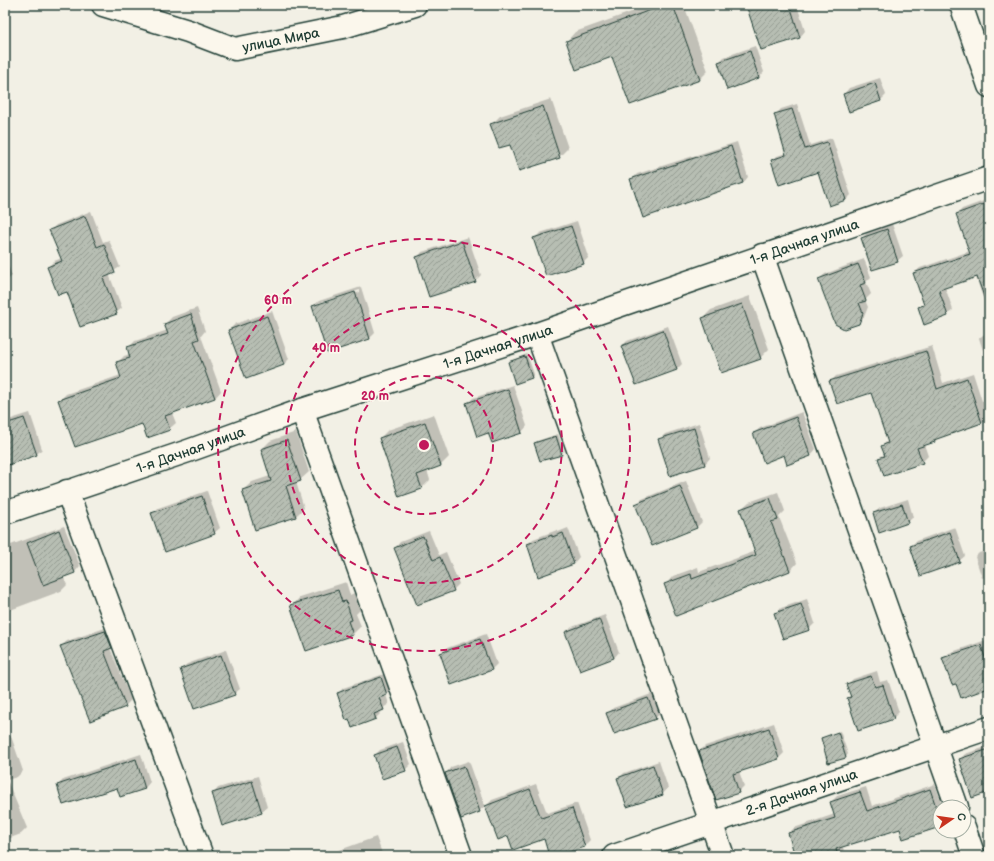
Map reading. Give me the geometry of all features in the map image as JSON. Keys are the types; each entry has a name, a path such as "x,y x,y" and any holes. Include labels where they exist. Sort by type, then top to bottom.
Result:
{"street":[{"name":"улица Мира","path":"103,5 188,31 235,49 344,27 415,5"},
{"path":"961,5 989,86"},
{"name":"1-я Дачная улица","path":"5,513 188,451 302,410 537,334 762,255 989,178"},
{"path":"762,255 954,799"},
{"path":"537,334 723,856"},
{"path":"302,410 461,856"},
{"path":"67,491 202,856"},
{"name":"2-я Дачная улица","path":"614,856 989,728"},
{"path":"968,839 974,856"}],"building":[{"path":"664,5 673,5 700,80 630,105 612,57 576,70 566,41"},
{"path":"746,5 790,5 800,38 761,50"},
{"path":"750,51 759,78 727,90 718,62"},
{"path":"875,83 881,101 849,112 843,94"},
{"path":"543,106 560,158 519,171 510,145 499,148 490,124"},
{"path":"792,109 805,149 827,142 846,200 829,206 818,172 779,185 771,160 786,155 774,114"},
{"path":"731,146 743,183 643,218 630,179"},
{"path":"989,202 989,302 986,302 977,277 939,290 948,316 924,325 918,307 924,305 913,273 970,254 956,214"},
{"path":"85,216 97,247 104,244 115,273 103,278 117,314 80,327 67,292 58,295 47,267 62,261 49,230"},
{"path":"571,226 584,264 546,276 533,238"},
{"path":"887,229 898,262 872,270 861,238"},
{"path":"462,241 476,282 429,297 416,257"},
{"path":"858,264 866,283 860,285 866,301 859,303 863,313 859,324 844,329 835,324 818,279"},
{"path":"355,292 370,339 327,353 312,306"},
{"path":"742,304 761,359 721,373 702,318"},
{"path":"191,314 199,339 194,341 215,398 165,416 170,430 147,438 142,424 75,447 58,400 121,378 116,362 130,358 127,347 168,334 164,324"},
{"path":"267,316 284,365 246,379 228,330"},
{"path":"663,330 677,370 636,385 621,346"},
{"path":"926,351 937,389 967,378 982,423 934,440 935,442 917,448 923,463 884,476 878,458 885,456 881,446 888,443 871,393 837,404 829,381"},
{"path":"525,356 532,378 515,384 508,362"},
{"path":"508,389 522,433 492,443 488,433 477,437 466,403"},
{"path":"796,417 811,456 787,465 784,455 764,463 753,433"},
{"path":"24,418 37,455 5,466 5,424"},
{"path":"425,422 441,466 417,475 422,489 399,497 379,438"},
{"path":"694,428 705,465 670,476 658,439"},
{"path":"556,436 562,455 540,461 534,443"},
{"path":"287,440 301,481 286,486 296,517 255,530 242,490 271,481 261,449"},
{"path":"680,486 697,528 652,546 635,504"},
{"path":"202,496 215,534 165,552 151,513"},
{"path":"770,498 778,520 771,522 790,571 676,616 664,584 691,574 692,579 756,555 740,509"},
{"path":"902,504 908,523 879,533 873,513"},
{"path":"59,530 75,573 43,585 27,543"},
{"path":"950,532 960,562 920,576 910,546"},
{"path":"563,533 574,564 538,577 527,544 552,535 552,537"},
{"path":"423,536 433,560 440,557 454,591 417,605 394,548"},
{"path":"338,590 342,602 346,601 352,620 348,621 353,635 306,651 290,605"},
{"path":"801,604 810,630 783,639 774,613"},
{"path":"599,619 614,658 580,671 565,632"},
{"path":"105,631 112,648 104,651 126,707 90,721 60,646"},
{"path":"480,639 492,670 451,685 440,653"},
{"path":"981,645 989,670 989,688 961,698 956,684 952,685 942,658"},
{"path":"221,655 235,695 194,709 180,669"},
{"path":"871,676 875,687 883,685 894,719 858,731 847,698 851,697 846,684"},
{"path":"381,677 387,695 379,698 384,710 374,714 376,719 352,728 349,719 346,720 337,693"},
{"path":"648,698 656,719 614,734 606,713"},
{"path":"769,728 779,759 733,774 739,793 716,800 699,751"},
{"path":"838,732 846,758 828,763 821,738"},
{"path":"397,747 406,771 382,779 374,755"},
{"path":"989,749 989,792 972,798 959,759"},
{"path":"136,759 145,789 120,797 117,788 63,805 57,785"},
{"path":"653,765 663,795 627,807 617,778"},
{"path":"464,766 480,812 461,819 445,773"},
{"path":"252,781 262,813 222,826 212,793"},
{"path":"530,789 541,818 572,808 585,847 557,856 549,856 544,839 513,850 508,836 498,840 485,806"},
{"path":"930,789 933,799 932,799 932,830 903,839 900,829 836,849 838,856 795,856 788,833 835,818 830,802 860,792 867,811"}]}
